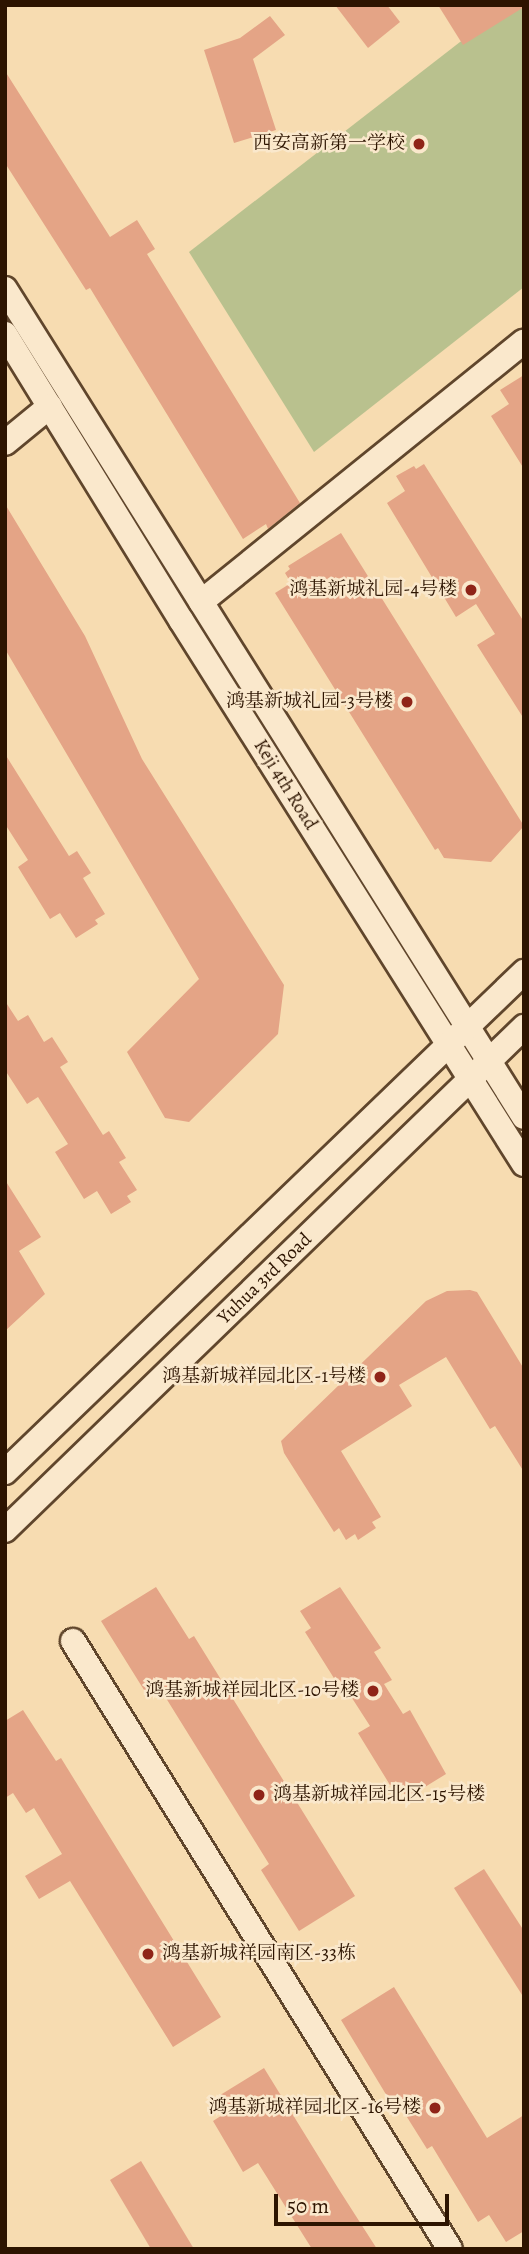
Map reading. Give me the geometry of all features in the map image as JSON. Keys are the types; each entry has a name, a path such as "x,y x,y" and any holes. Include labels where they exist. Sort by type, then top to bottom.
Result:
{"street":[{"name":"Keji 4th Road","path":"5,289 524,1117"},
{"name":"Keji 4th Road","path":"5,334 524,1164"},
{"path":"201,602 524,341"},
{"path":"5,443 50,406"},
{"path":"5,1472 524,972"},
{"name":"Yuhua 3rd Road","path":"5,1530 524,1027"},
{"path":"73,1641 450,2249"}],"green space":[{"name":"西安高新第一学校","path":"518,5 524,5 524,287 314,452 189,252 460,42"}],"building":[{"path":"335,5 387,5 400,22 368,48"},
{"path":"438,5 524,5 524,7 463,45"},
{"path":"270,16 285,35 253,59 276,130 234,143 204,50 240,38"},
{"path":"5,71 110,237 137,220 155,249 147,254 300,503 268,529 266,524 243,539 90,288 86,290 5,163"},
{"path":"524,375 524,469 491,416 509,404 500,390"},
{"name":"鸿基新城礼园-4号楼","path":"424,464 524,622 524,719 477,645 495,634 476,604 456,617 387,503 405,491 396,476 414,466 416,469"},
{"path":"5,504 85,636 142,759 284,985 278,1034 189,1122 165,1118 127,1052 199,979 5,649"},
{"name":"鸿基新城礼园-3号楼","path":"341,533 524,826 491,862 444,858 438,848 435,850 275,593 291,583 285,573 290,569 288,566"},
{"path":"5,754 69,856 77,851 91,873 83,878 105,914 95,920 98,924 76,938 60,913 50,919 18,867 28,860 5,824"},
{"path":"5,1001 18,1021 28,1015 44,1042 52,1037 68,1062 60,1067 103,1135 109,1131 126,1158 119,1162 137,1190 127,1196 131,1202 111,1214 97,1191 84,1199 55,1152 68,1144 38,1097 27,1104 5,1070"},
{"path":"5,1180 41,1237 19,1251 45,1294 5,1331"},
{"name":"鸿基新城祥园北区-1号楼","path":"447,1291 477,1292 524,1369 524,1472 495,1426 490,1429 446,1357 399,1385 412,1406 341,1451 381,1517 372,1522 376,1528 358,1540 355,1534 346,1540 339,1528 334,1532 284,1453 281,1441 426,1301"},
{"name":"鸿基新城祥园北区-15号楼","path":"156,1587 189,1639 194,1636 355,1896 299,1931 261,1870 269,1864 161,1690 149,1698 101,1621"},
{"name":"鸿基新城祥园北区-10号楼","path":"340,1587 381,1648 374,1652 392,1680 384,1684 403,1714 410,1710 446,1774 407,1798 396,1781 390,1785 358,1733 370,1726 341,1681 337,1683 305,1632 311,1628 300,1611"},
{"path":"23,1710 56,1761 61,1758 221,2017 173,2047 70,1881 39,1899 25,1876 62,1854 34,1808 26,1813 13,1793 5,1798 5,1721"},
{"path":"484,1869 524,1931 524,1998 454,1888"},
{"name":"鸿基新城祥园北区-16号楼","path":"394,1987 487,2138 524,2115 524,2231 506,2242 489,2215 478,2222 432,2146 427,2149 395,2098 390,2101 341,2020"},
{"path":"264,2068 377,2249 312,2249 258,2163 243,2172 213,2121 227,2112 217,2097"},
{"path":"141,2161 194,2249 151,2249 110,2180"}],"place":[{"name":"西安高新第一学校","path":"419,144"},
{"name":"鸿基新城礼园-4号楼","path":"471,590"},
{"name":"鸿基新城礼园-3号楼","path":"407,702"},
{"name":"鸿基新城祥园北区-1号楼","path":"380,1377"},
{"name":"鸿基新城祥园北区-10号楼","path":"373,1691"},
{"name":"鸿基新城祥园北区-15号楼","path":"259,1795"},
{"name":"鸿基新城祥园南区-33栋","path":"148,1954"},
{"name":"鸿基新城祥园北区-16号楼","path":"435,2108"}]}
